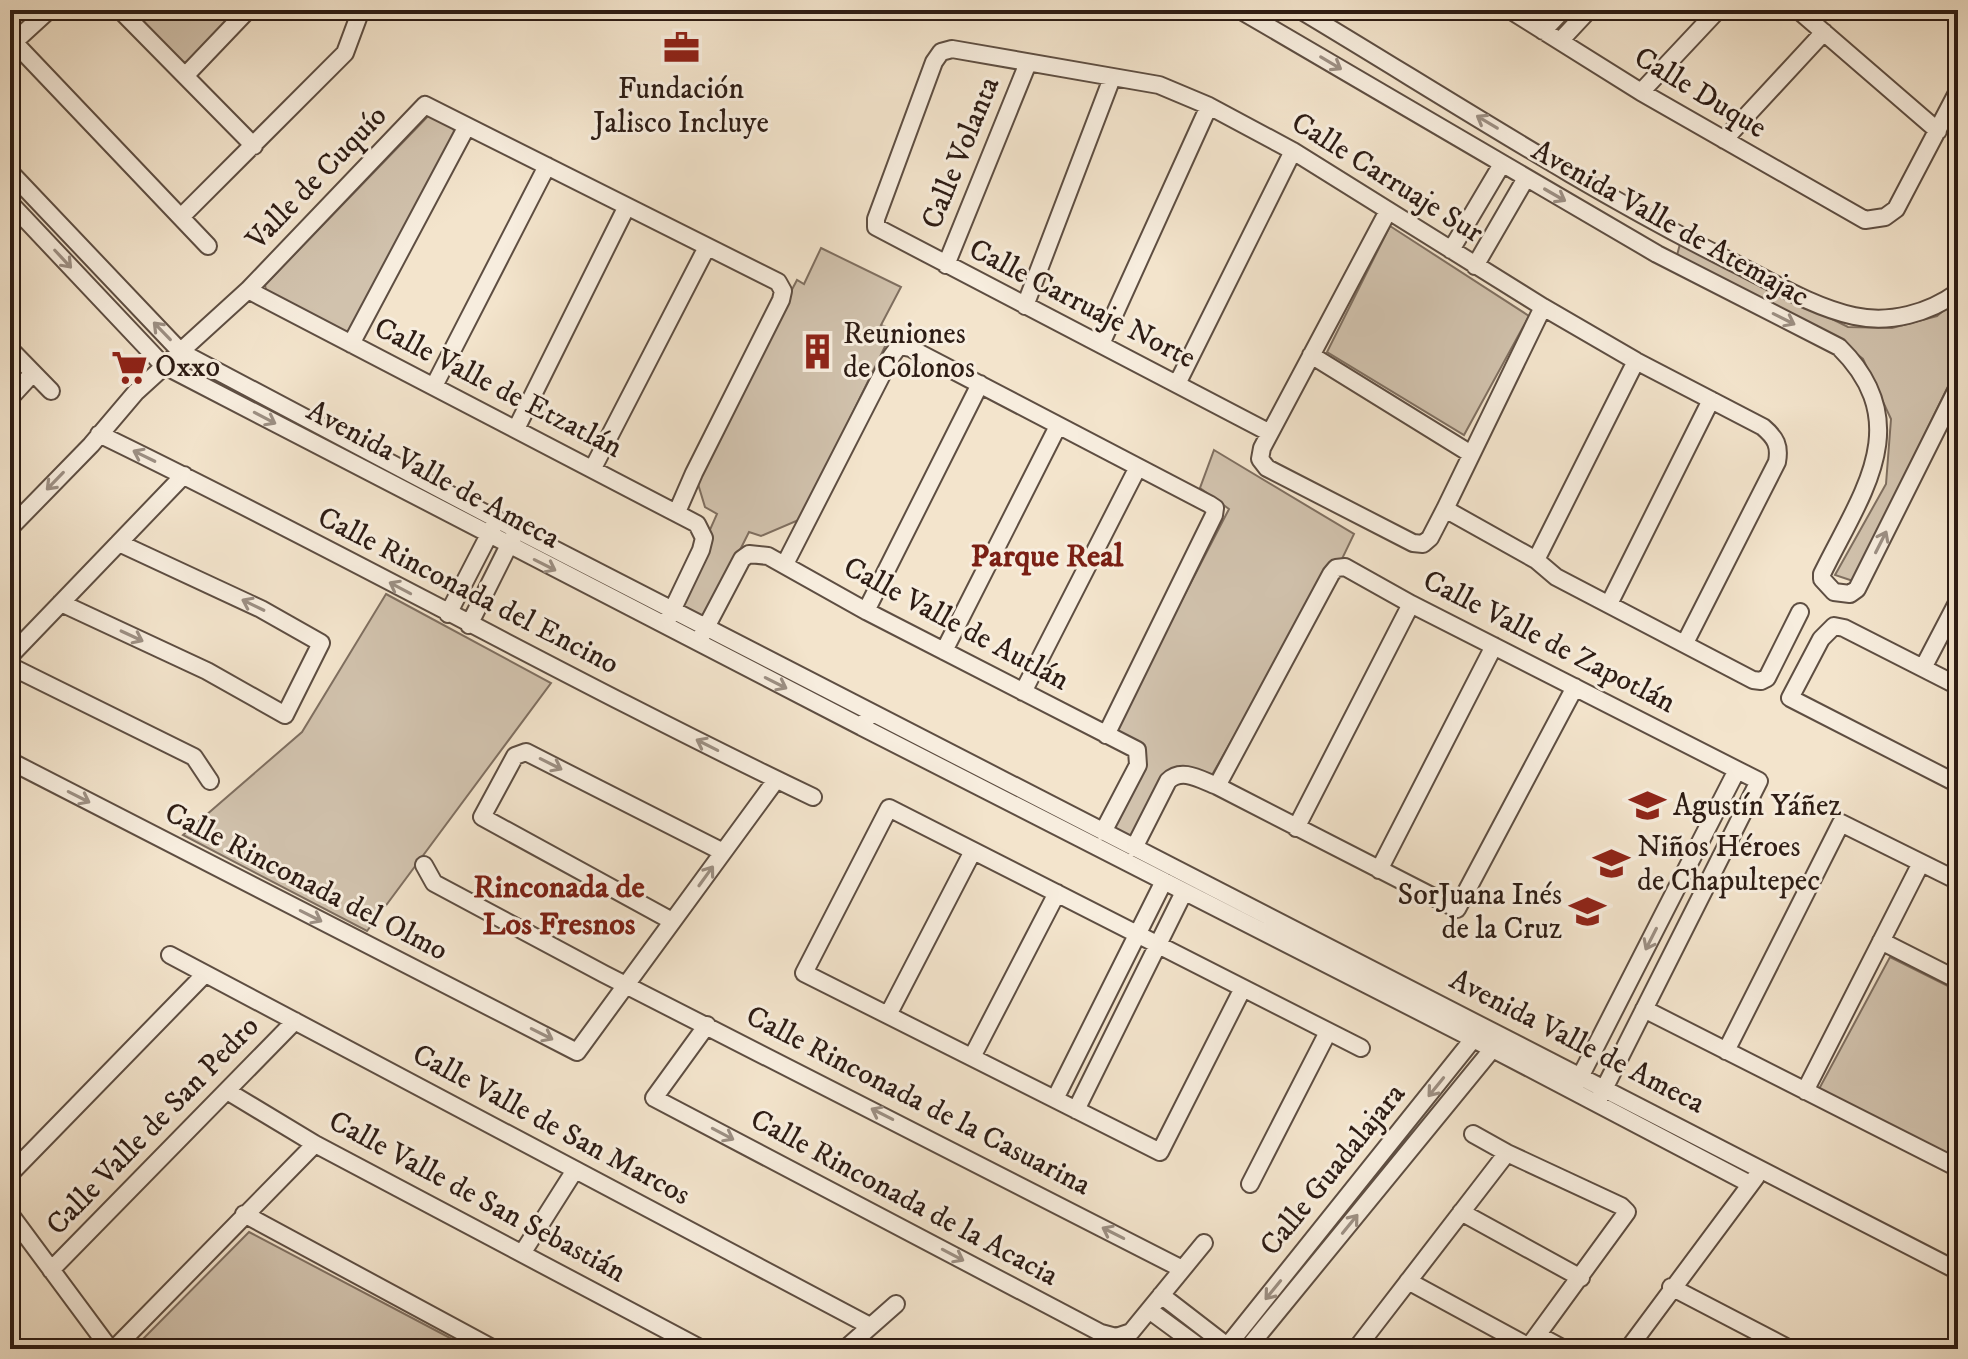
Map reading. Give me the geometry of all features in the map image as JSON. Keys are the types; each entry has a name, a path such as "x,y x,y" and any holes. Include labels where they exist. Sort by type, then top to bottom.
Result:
{"street":[{"path":"49,10 12,40 208,246"},
{"path":"120,10 254,146"},
{"path":"185,76 248,10"},
{"path":"181,217 345,53 361,10"},
{"name":"Avenida Valle de Atemajac","path":"1240,10 1657,254 1839,347 1855,363 1867,386 1879,424 1873,470 1822,574 1822,579 1834,592 1850,594 1857,589 1958,388"},
{"path":"1285,35 1300,10"},
{"name":"Avenida Valle de Atemajac","path":"1300,10 1667,229 1834,310 1878,319 1908,315 1931,308 1958,292"},
{"name":"Calle Duque","path":"1510,10 1641,92 1865,220 1885,217 1896,209 1938,131"},
{"path":"1543,31 1563,10"},
{"path":"1560,41 1589,10"},
{"path":"1641,92 1718,10"},
{"path":"1798,10 1938,131 1958,91"},
{"path":"1724,140 1824,32"},
{"name":"Calle Carruaje Sur","path":"876,219 934,62 941,52 952,49 1159,85 1209,106 1293,151 1543,307 1636,361 1763,427 1773,436 1779,448 1777,462 1685,643"},
{"name":"Calle Volanta","path":"946,265 1028,63"},
{"path":"1025,306 1112,78"},
{"name":"Valle de Cuquío","path":"10,528 163,365 248,290 425,105 467,126"},
{"path":"1101,344 1209,106"},
{"path":"351,344 467,126 778,282 783,291 781,300 677,512"},
{"path":"1177,384 1293,151"},
{"path":"1451,250 1502,164"},
{"path":"434,386 547,166"},
{"name":"Avenida Valle de Ameca","path":"10,172 181,352 706,627 866,719"},
{"path":"1475,266 1526,178"},
{"path":"1481,200 1505,214"},
{"name":"Avenida Valle de Ameca","path":"10,203 163,365 697,643 866,719 1103,832 1600,1096 1762,1169 1957,1269"},
{"path":"516,429 626,208"},
{"path":"1388,211 1270,433 1260,459 1267,468 1413,543 1423,544 1430,538 1445,509 1543,307"},
{"name":"Calle Carruaje Norte","path":"876,219 876,227 882,232 1270,433"},
{"path":"1657,254 1667,229"},
{"path":"593,468 707,247"},
{"name":"Calle Valle de Etzatlán","path":"248,290 697,524 704,538 701,550 672,609"},
{"path":"785,564 899,346 910,348 1215,508 1106,735"},
{"path":"10,349 51,391"},
{"path":"1311,355 1471,454"},
{"path":"1536,560 1636,361"},
{"path":"10,398 33,373"},
{"path":"866,611 980,384"},
{"path":"1609,604 1711,400"},
{"path":"944,651 1058,426"},
{"name":"Calle Rinconada del Encino","path":"99,434 184,475 469,625 813,797"},
{"path":"1023,692 1138,467"},
{"path":"10,656 184,475"},
{"path":"1445,509 1536,560 1556,577 1753,680 1767,678 1800,612"},
{"path":"448,614 496,519"},
{"path":"469,625 517,530"},
{"path":"61,603 207,671 285,715 321,643 261,609 119,543"},
{"name":"Calle Valle de Autlán","path":"706,627 742,559 756,553 785,564 866,611 1137,750 1140,756 1138,765 1103,832"},
{"name":"Calle Valle de Zapotlán","path":"1217,786 1336,568 1345,567 1411,604 1737,770"},
{"path":"1923,668 1958,601"},
{"path":"1296,828 1411,604"},
{"path":"664,626 672,609"},
{"path":"1958,686 1844,628 1834,626 1821,639 1790,698 1958,784"},
{"path":"697,643 706,627"},
{"path":"1379,870 1494,646"},
{"path":"10,666 194,757 210,781"},
{"path":"1134,848 1168,781 1174,774 1183,774 1217,786 1457,909 1575,687"},
{"path":"866,719 1184,892 1479,1033"},
{"path":"672,921 485,821 482,813 515,756 526,752 723,852"},
{"name":"Calle Rinconada del Olmo","path":"10,761 577,1052 627,984"},
{"path":"1576,1083 1737,770 1759,781 1600,1096 1750,1184"},
{"path":"627,984 776,780"},
{"path":"1243,988 1160,1152 804,973 889,808 1057,893 1243,988 1328,1032 1361,1048"},
{"path":"1726,1051 1841,823 1958,881"},
{"path":"888,1015 973,851"},
{"path":"1805,1091 1921,863"},
{"name":"Calle Rinconada de la Casuarina","path":"424,865 434,883 1182,1269"},
{"path":"1055,1099 1164,881"},
{"path":"1076,1110 1184,892"},
{"path":"972,1057 1057,893"},
{"path":"1881,941 1958,980"},
{"name":"Calle Valle de San Marcos","path":"170,955 870,1326"},
{"path":"10,1174 205,974"},
{"path":"1644,1009 1958,1168"},
{"name":"Calle Valle de San Pedro","path":"51,1270 295,1021"},
{"name":"Calle Rinconada de la Acacia","path":"707,1025 654,1098 1101,1333 1116,1337 1131,1332 1149,1310"},
{"path":"1250,1184 1328,1032"},
{"name":"Calle Guadalajara","path":"1228,1348 1479,1033"},
{"name":"Calle Guadalajara","path":"1247,1349 1498,1042"},
{"name":"Calle Valle de San Sebastián","path":"227,1091 315,1144 523,1252 700,1349"},
{"path":"1473,1134 1621,1206 1627,1212 1532,1345"},
{"path":"1392,1141 1392,1154 1398,1157 1407,1153"},
{"path":"10,1214 112,1349 315,1144"},
{"path":"1361,1347 1507,1153"},
{"path":"1628,1349 1762,1169"},
{"path":"523,1252 575,1170"},
{"path":"1461,1212 1581,1278"},
{"path":"244,1214 494,1349"},
{"path":"1202,1349 1149,1310 1204,1243"},
{"path":"1408,1281 1532,1345 1564,1349"},
{"path":"1672,1287 1790,1349"},
{"path":"1161,1295 1228,1348"},
{"path":"845,1349 896,1304"}],"shaded area":[{"path":"133,10 243,10 187,68"},
{"path":"432,112 451,124 456,135 348,339 267,297 265,285"},
{"path":"1390,226 1529,316 1464,435 1327,352"},
{"path":"1680,244 1848,327 1892,328 1937,316 1958,298 1958,366 1853,581 1835,575 1886,484 1891,419 1863,359 1834,336 1676,259"},
{"path":"821,248 901,287 881,325 893,330 801,519 761,536 749,532 706,618 677,604 717,514 705,507 695,474 797,280 804,284"},
{"path":"1214,450 1354,534 1341,561 1332,564 1212,775 1186,768 1133,840 1109,829 1141,766 1114,731 1229,509 1200,488"},
{"path":"386,594 551,683 367,931 183,835 302,732"},
{"path":"1890,957 1958,991 1958,1160 1819,1089"},
{"path":"249,1232 471,1349 365,1349 348,1340 336,1349 133,1349"}],"place":[{"name":"Fundación Jalisco Incluye","path":"681,48"},
{"name":"Reuniones de Colonos","path":"817,351"},
{"name":"Oxxo","path":"129,367"},
{"name":"Agustín Yáñez","path":"1647,806"},
{"name":"Niños Héroes de Chapultepec","path":"1611,864"},
{"name":"SorJuana Inés de la Cruz","path":"1588,912"}],"district":[{"name":"Parque Real","path":"1047,557"},
{"name":"Rinconada de Los Fresnos","path":"559,906"}]}
